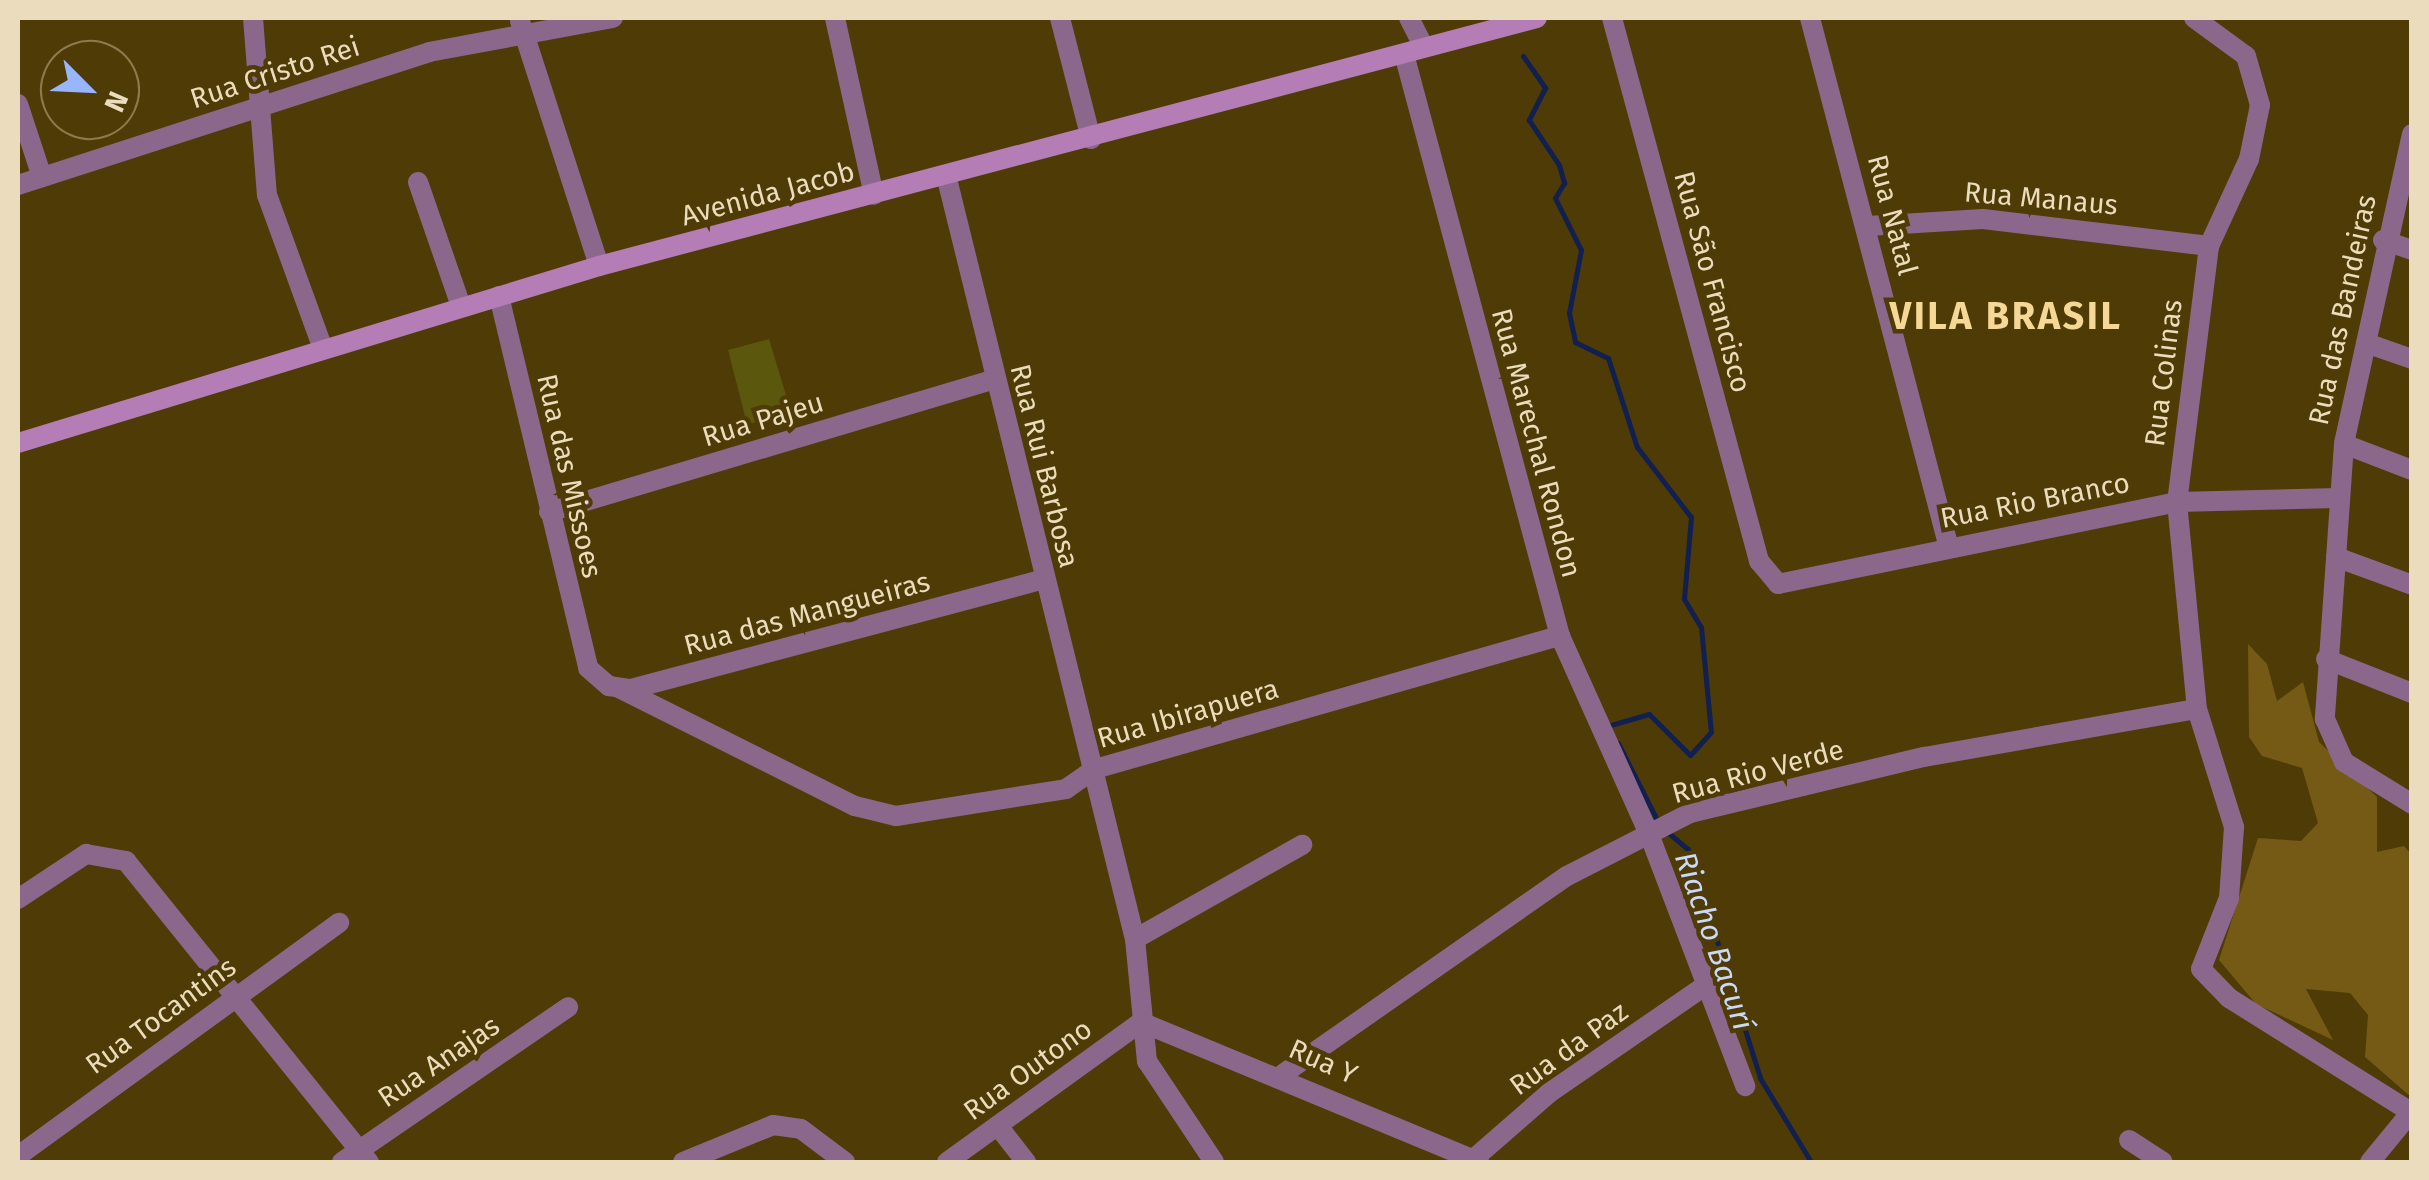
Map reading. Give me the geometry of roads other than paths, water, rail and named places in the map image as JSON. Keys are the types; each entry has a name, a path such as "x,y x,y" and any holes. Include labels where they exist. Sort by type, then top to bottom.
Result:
{"main road":[{"name":"Avenida Jacob","path":"18,443 322,346 599,266 1538,18"}],"street":[{"path":"253,18 264,106 268,195 322,346"},
{"name":"Rua Cristo Rei","path":"18,186 521,24 613,18"},
{"path":"835,18 874,194"},
{"path":"1060,18 1091,139"},
{"path":"1408,18 1424,47"},
{"name":"Rua São Francisco","path":"1612,18 1759,561"},
{"name":"Rua Natal","path":"1810,18 1868,226 1948,544"},
{"name":"Rua Colinas","path":"2194,18 2246,56 2257,129 2209,246 2177,502 2197,709 2234,827 2229,898 2203,974 2411,1112"},
{"path":"521,24 599,266"},
{"name":"Rua Marechal Rondon","path":"1404,54 1560,636 1649,834 1745,1086"},
{"path":"18,104 42,177"},
{"name":"Rua das Bandeiras","path":"2412,134 2382,240 2344,444 2326,660 2330,739 2344,762 2412,804"},
{"name":"Rua Rui Barbosa","path":"946,176 993,380 1095,769 1135,939 1141,1022 1151,1069 1214,1162"},
{"path":"418,182 460,306"},
{"name":"Rua Manaus","path":"1868,226 1983,219 2209,246"},
{"path":"2382,240 2412,250"},
{"name":"Rua das Missoes","path":"498,296 588,668 619,688"},
{"path":"2366,342 2412,359"},
{"name":"Rua Pajeu","path":"549,512 993,380"},
{"path":"2344,444 2412,470"},
{"name":"Rua Rio Branco","path":"1759,561 1769,578 1792,586 1948,544 2177,502 2338,498"},
{"path":"2336,557 2412,584"},
{"name":"Rua das Mangueiras","path":"619,688 1044,580"},
{"name":"Rua Ibirapuera","path":"619,688 855,806 896,816 1066,789 1095,769 1560,636"},
{"path":"2326,660 2412,693"},
{"name":"Rua Rio Verde","path":"1283,1074 1567,876 1690,813 1924,757 2197,709"},
{"path":"1135,939 1302,846"},
{"path":"18,899 86,854 108,854 138,870 356,1158"},
{"name":"Rua Tocantins","path":"18,1156 235,994 339,923"},
{"name":"Rua da Paz","path":"1474,1162 1549,1094 1706,985"},
{"name":"Rua Anajas","path":"356,1158 568,1007"},
{"name":"Rua Y","path":"1141,1022 1283,1074 1474,1162"},
{"name":"Rua Outono","path":"947,1162 1141,1022"},
{"path":"2370,1162 2411,1112"},
{"path":"683,1162 773,1125 800,1129 845,1162"},
{"path":"998,1126 1026,1162"},
{"path":"2129,1140 2163,1162"}],"waterway":[{"name":"Riacho Bacurí","path":"1523,56 1545,88 1529,120 1559,165 1564,183 1555,198 1581,250 1569,313 1575,342 1608,358 1637,447 1691,517 1684,599 1701,627 1711,732 1690,755 1649,714 1607,726"},
{"name":"Riacho Bacurí","path":"1618,743 1658,822"},
{"name":"Riacho Bacurí","path":"1665,830 1688,849 1760,1078 1811,1162"}],"district":[{"name":"VILA BRASIL","path":"2006,317"}]}
